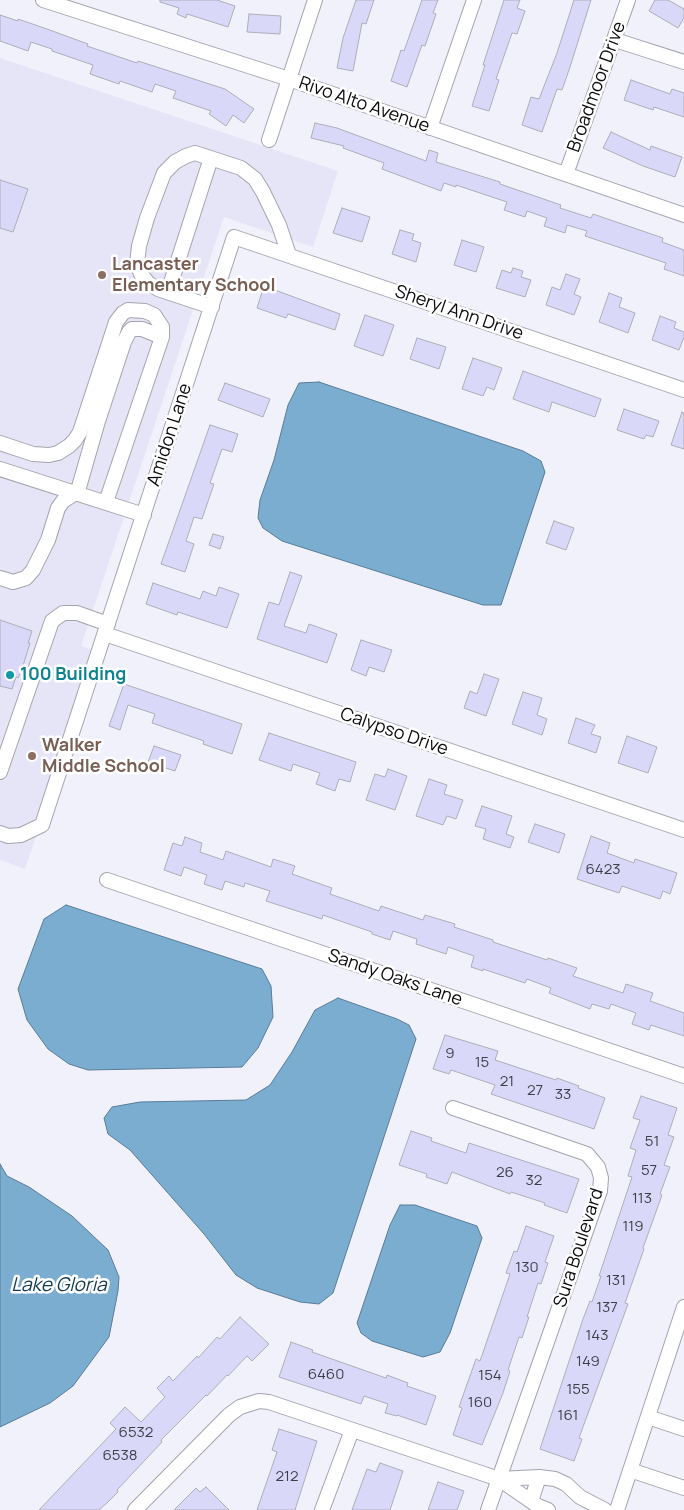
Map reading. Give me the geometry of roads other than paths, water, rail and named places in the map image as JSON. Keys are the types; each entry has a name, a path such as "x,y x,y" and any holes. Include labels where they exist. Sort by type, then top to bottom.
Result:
{"street":[{"name":"Rivo Alto Avenue","path":"43,0 289,79 684,215"},
{"path":"269,140 315,0"},
{"path":"430,128 474,0"},
{"name":"Broadmoor Drive","path":"566,174 628,0"},
{"path":"615,40 684,62"},
{"path":"212,307 168,292 148,282 141,274 137,264 139,246 147,218 164,173 175,162 195,154 242,168 263,192 279,225 289,255"},
{"path":"168,292 211,158"},
{"name":"Sheryl Ann Drive","path":"234,237 684,390"},
{"name":"Amidon Lane","path":"0,833 8,836 21,835 42,825 234,237"},
{"path":"0,443 33,454 49,455 58,453 75,440 80,432 116,322 128,310 145,310 154,315 162,326 162,337 106,502"},
{"path":"77,494 98,421 128,332 132,329 142,329 162,337"},
{"path":"0,469 144,515"},
{"path":"0,578 14,582 26,578 34,570 48,540 58,508 63,502 77,494"},
{"name":"Calypso Drive","path":"0,772 52,621 63,613 77,612 106,629 684,830"},
{"name":"Sandy Oaks Lane","path":"107,880 684,1076"},
{"name":"Sura Boulevard","path":"453,1108 587,1154 598,1167 601,1178 600,1191 488,1510"},
{"path":"617,1510 684,1307"},
{"path":"135,1510 229,1415 250,1403 269,1402 500,1479 543,1509 548,1510"},
{"path":"648,1417 684,1429"},
{"path":"322,1510 352,1430"},
{"path":"630,1470 684,1488"},
{"path":"500,1479 539,1477 560,1480 580,1498 605,1510"},
{"path":"531,1501 539,1477"}],"water":[{"path":"319,382 523,451 541,461 545,472 501,605 483,605 282,541 263,528 258,518 260,500 274,460 288,405 299,383"},
{"path":"66,905 262,969 271,986 273,1017 258,1048 242,1067 88,1070 69,1064 48,1049 27,1020 18,989 44,919"},
{"path":"338,998 409,1025 416,1039 333,1293 319,1304 300,1302 257,1288 236,1275 204,1234 130,1150 108,1134 104,1118 112,1107 140,1102 246,1100 270,1085 292,1052 315,1010"},
{"name":"Lake Gloria","path":"0,1164 7,1176 29,1187 72,1216 108,1250 119,1277 109,1337 73,1386 50,1403 0,1427"},
{"path":"400,1205 415,1205 477,1226 482,1238 450,1333 440,1352 423,1357 372,1341 361,1333 357,1323 390,1225"}],"place":[{"name":"Lancaster Elementary School","path":"102,275"},
{"name":"100 Building","path":"10,675"},
{"name":"Walker Middle School","path":"32,756"}]}
